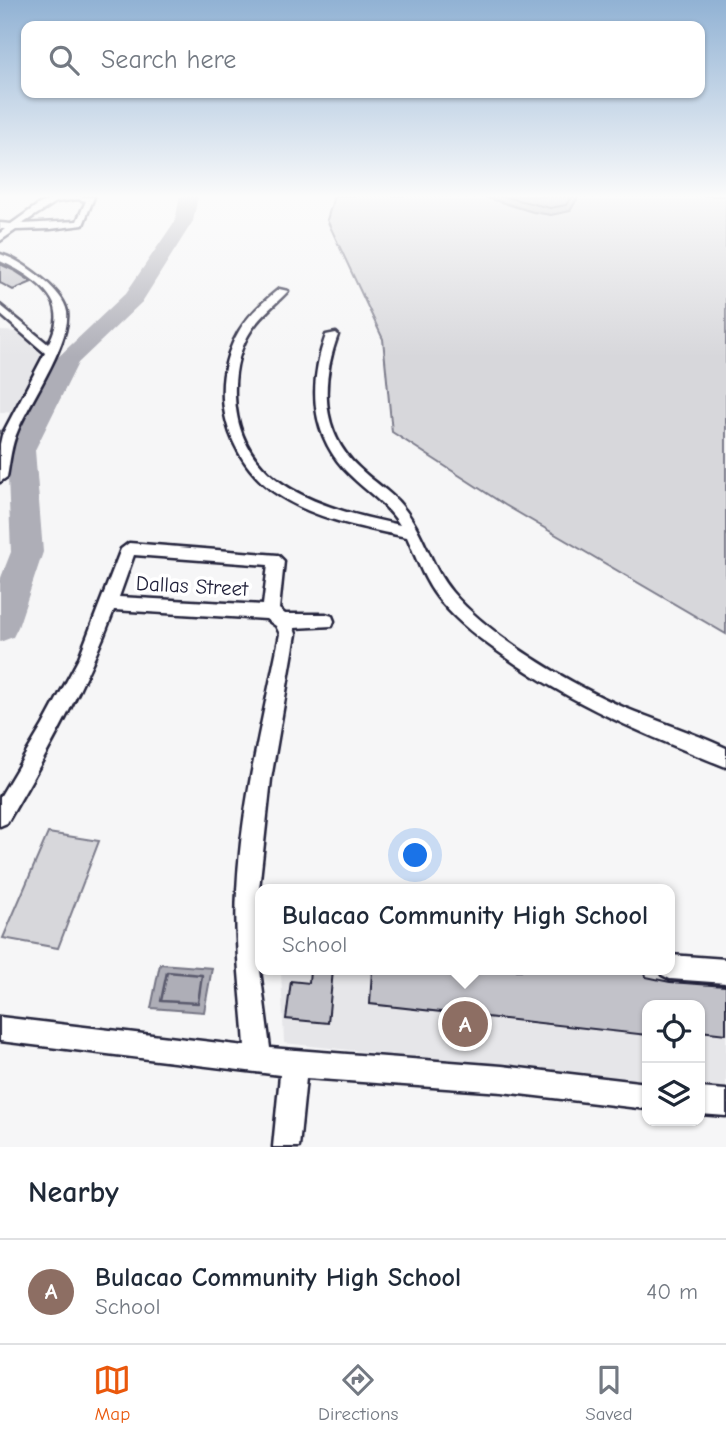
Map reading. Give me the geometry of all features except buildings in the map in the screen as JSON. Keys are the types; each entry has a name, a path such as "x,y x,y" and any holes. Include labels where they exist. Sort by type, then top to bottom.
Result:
{"street":[{"path":"0,257 42,282 62,309 58,339 49,351 11,432 0,477"},
{"path":"283,291 264,304 251,318 227,370 227,397 232,422 246,454 268,480 318,509 413,533"},
{"path":"0,308 20,330 32,336 49,351"},
{"path":"0,329 20,330"},
{"path":"332,335 322,359 318,381 323,419 330,442 347,464 395,507 413,533 430,573 446,597 474,624 562,685 600,705 726,758"},
{"path":"0,816 50,731 86,662 111,603 129,549 275,560 276,616 288,634 253,825 255,966"},
{"name":"Dallas Street","path":"111,603 326,621"},
{"path":"675,967 726,971"},
{"path":"255,975 258,1060"},
{"path":"0,1029 294,1064 502,1079 642,1095"},
{"path":"286,1147 294,1064"},
{"path":"705,1101 726,1103"}],"shaded area":[{"path":"341,250 726,250 726,634 505,505 392,432 383,339"},
{"path":"0,331 19,332 32,341 43,357 17,413 0,412"},
{"path":"48,833 99,841 58,948 3,938"},
{"path":"675,972 726,977 726,1091 705,1089 705,1000 642,1000 642,1081 284,1043 281,975 675,975"}],"water":[{"path":"160,964 212,968 204,1012 151,1008"}],"waterway":[{"path":"0,627 27,552 21,450 67,360 134,297 165,250"},
{"path":"0,432 30,433"}],"place":[{"name":"Bulacao Community High School","path":"465,1024"}]}
